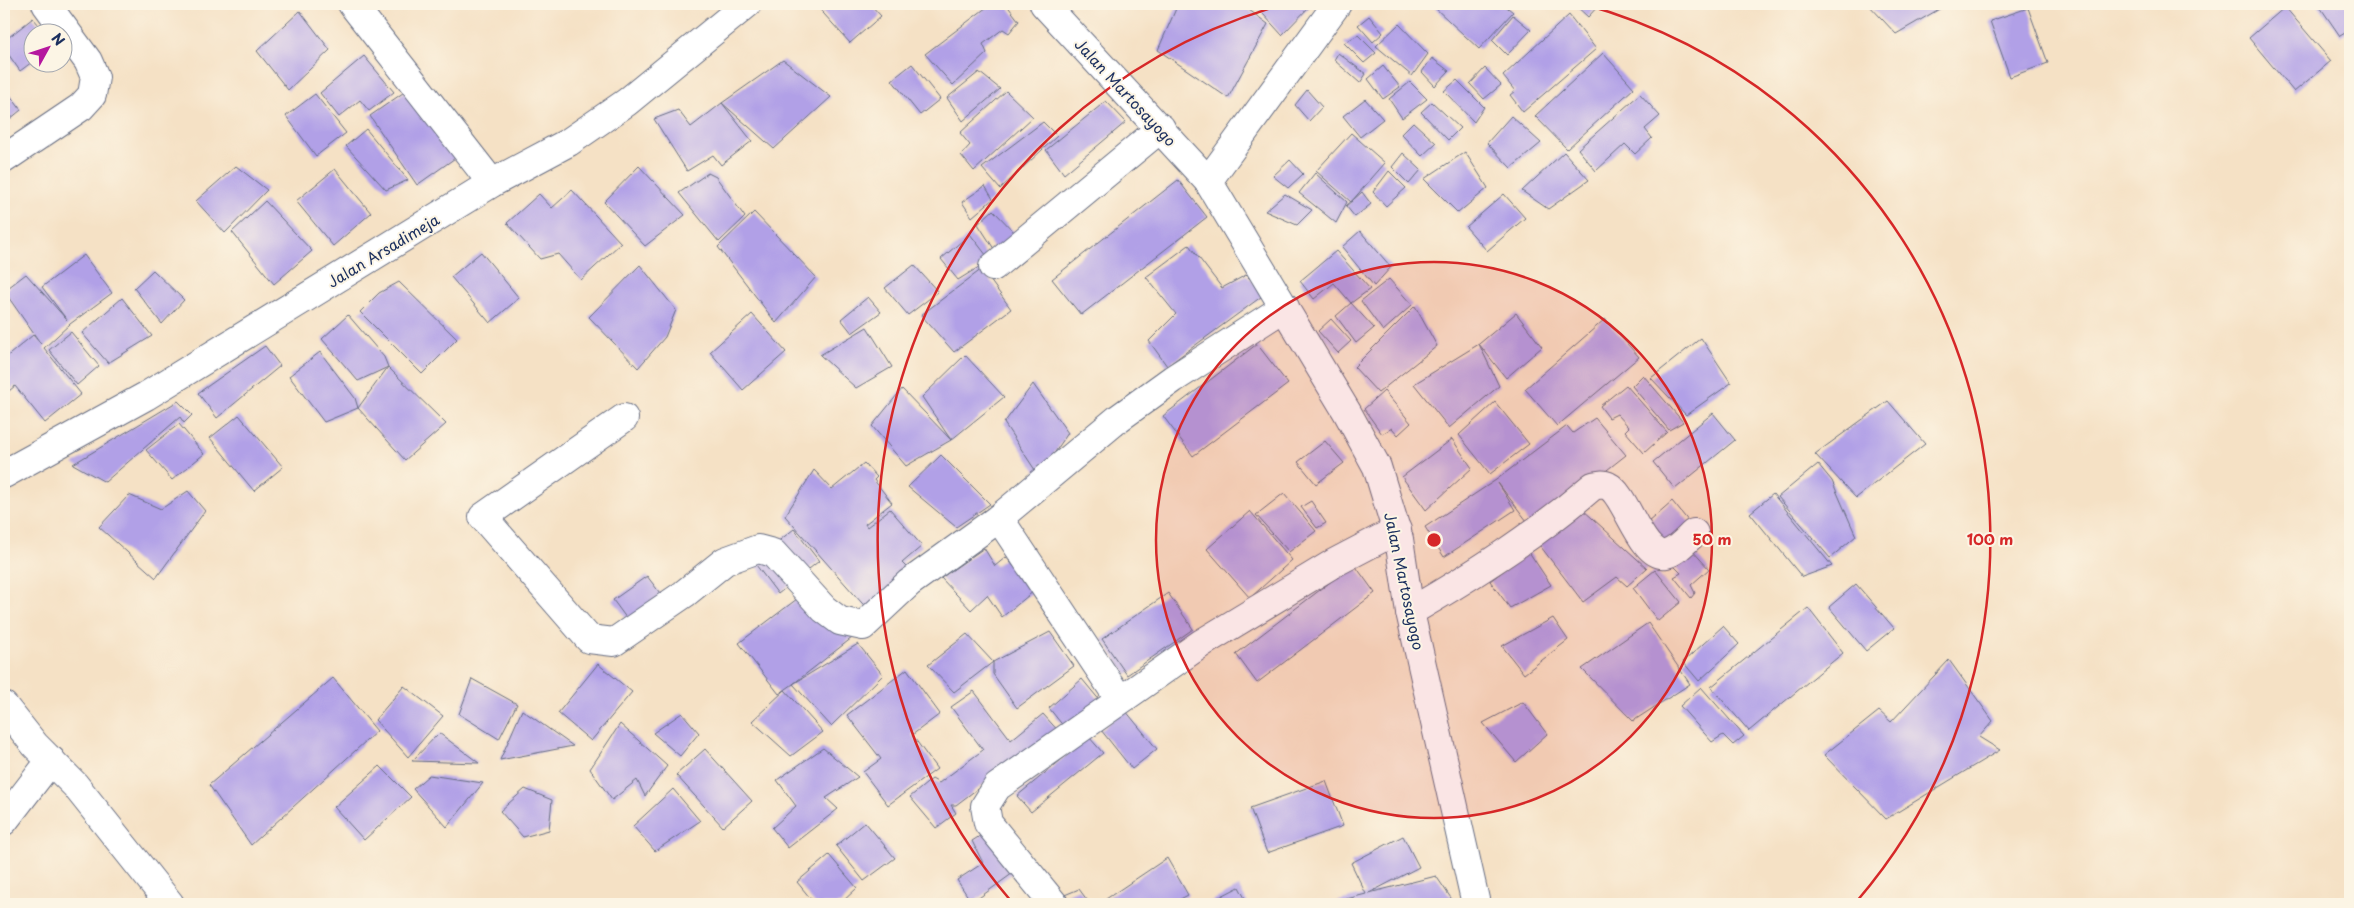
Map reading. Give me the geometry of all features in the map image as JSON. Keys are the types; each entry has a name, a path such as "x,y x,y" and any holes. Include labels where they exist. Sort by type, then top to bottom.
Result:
{"street":[{"path":"4,159 81,107 92,95 95,77 88,61 46,4"},
{"path":"352,4 492,183"},
{"name":"Jalan Arsadimeja","path":"4,474 146,396 492,183 569,142 627,102 747,4"},
{"name":"Jalan Martosayogo","path":"1044,4 1161,128 1208,181 1285,307 1377,467 1396,530 1410,612 1476,904"},
{"path":"1208,181 1337,4"},
{"path":"993,267 1161,128"},
{"path":"624,418 483,517 589,639 614,642 684,594 725,561 758,549 773,552 824,609 840,621 863,626 909,583 999,518 1119,418 1173,379 1285,307"},
{"path":"1410,612 1519,545 1593,486 1608,486 1615,492 1639,533 1650,546 1663,554 1669,553 1694,533"},
{"path":"999,518 1120,700"},
{"path":"1054,904 988,823 985,806 998,787 1202,643 1334,563 1396,530"},
{"path":"4,706 35,745 75,785 170,904"},
{"path":"4,821 51,760"}],"building":[{"path":"815,4 870,4 881,16 850,43"},
{"path":"991,4 1006,4 1019,21 1009,33 1003,29 983,44 987,53 953,85 925,54"},
{"path":"1178,4 1241,4 1268,24 1228,98 1158,50"},
{"path":"1254,4 1312,4 1282,35"},
{"path":"1437,4 1503,4 1513,12 1479,49 1434,7"},
{"path":"1574,4 1600,4 1588,17"},
{"path":"1868,4 1948,4 1896,34"},
{"path":"2318,4 2350,4 2350,30 2340,36"},
{"path":"2285,7 2331,61 2294,92 2249,38"},
{"path":"2028,8 2048,63 2010,77 1990,21"},
{"path":"300,11 330,50 288,90 257,51"},
{"path":"1513,15 1531,30 1507,55 1492,40"},
{"path":"1569,15 1596,49 1523,112 1510,95 1515,91 1503,76"},
{"path":"1369,16 1383,33 1373,42 1358,25"},
{"path":"33,18 36,22 28,22"},
{"path":"1399,24 1428,54 1412,76 1376,46"},
{"path":"22,27 22,70 20,71 4,48 4,41"},
{"path":"1358,35 1376,53 1364,63 1344,43"},
{"path":"1338,53 1366,74 1360,83 1334,60"},
{"path":"1603,53 1634,88 1567,149 1535,116"},
{"path":"364,56 394,92 369,111 360,100 339,117 320,93"},
{"path":"1432,58 1449,71 1435,86 1422,72"},
{"path":"783,60 831,97 774,149 722,103"},
{"path":"912,64 940,99 920,115 892,80"},
{"path":"1383,66 1400,87 1383,99 1368,79"},
{"path":"1485,68 1501,85 1484,99 1470,84"},
{"path":"979,72 1000,89 963,121 947,98"},
{"path":"1457,80 1484,107 1474,122 1444,91"},
{"path":"1410,82 1427,99 1402,118 1389,99"},
{"path":"4,87 21,110 4,124"},
{"path":"410,88 458,156 417,185 370,116"},
{"path":"1307,90 1322,107 1309,121 1295,105"},
{"path":"1006,91 1033,117 974,171 961,155 970,145 960,133"},
{"path":"315,94 346,133 316,156 286,116"},
{"path":"1640,94 1660,116 1645,129 1652,138 1635,154 1625,144 1596,171 1578,149"},
{"path":"1365,99 1383,119 1360,137 1343,116"},
{"path":"1106,101 1126,122 1064,174 1046,150"},
{"path":"1432,102 1460,128 1448,140 1421,112"},
{"path":"722,103 752,141 721,165 713,155 687,171 654,119 678,110 691,127"},
{"path":"1511,116 1541,143 1511,168 1487,143"},
{"path":"1043,122 1057,136 1000,189 982,168"},
{"path":"1413,122 1436,143 1422,156 1401,134"},
{"path":"366,129 408,180 386,190 346,146"},
{"path":"1351,133 1385,163 1351,202 1316,171"},
{"path":"1465,152 1488,188 1458,213 1424,179"},
{"path":"1564,152 1589,180 1548,209 1522,191"},
{"path":"1403,153 1421,170 1409,184 1392,167"},
{"path":"1290,160 1303,174 1288,188 1273,176"},
{"path":"236,166 267,190 225,233 196,201"},
{"path":"639,166 685,215 645,246 604,202"},
{"path":"335,169 371,213 333,246 296,201"},
{"path":"1389,171 1406,188 1386,206 1373,192"},
{"path":"708,173 716,177 745,217 719,242 679,193"},
{"path":"1315,173 1347,202 1336,223 1299,193"},
{"path":"1178,180 1207,217 1081,315 1052,279"},
{"path":"985,186 993,199 972,217 962,202"},
{"path":"572,190 621,243 581,280 558,254 540,259 507,223 539,194 552,208"},
{"path":"1362,192 1371,204 1355,217 1346,206"},
{"path":"1285,194 1312,210 1297,225 1265,211"},
{"path":"1504,194 1525,218 1487,251 1466,227"},
{"path":"265,201 312,251 274,284 232,232"},
{"path":"993,210 1018,236 996,252 978,224"},
{"path":"754,212 816,277 776,323 718,247"},
{"path":"1360,231 1391,267 1374,286 1342,247"},
{"path":"970,234 990,260 958,280 941,259"},
{"path":"1189,245 1222,288 1246,275 1265,294 1167,366 1149,341 1176,314 1146,277"},
{"path":"1336,251 1370,289 1351,303 1334,283 1314,299 1300,281"},
{"path":"481,252 519,298 490,323 451,277"},
{"path":"84,255 112,293 70,324 44,348 81,394 45,423 15,386 4,395 4,359 33,335 41,344 4,291 26,274 67,320 42,287"},
{"path":"640,265 676,310 665,337 638,368 589,317"},
{"path":"914,265 938,292 908,315 885,288"},
{"path":"982,269 1011,309 954,352 921,315"},
{"path":"153,270 184,300 162,324 134,288"},
{"path":"1389,279 1412,305 1383,331 1361,301"},
{"path":"399,282 457,339 422,374 360,312 379,293"},
{"path":"868,297 881,312 852,333 841,319"},
{"path":"122,298 152,336 108,363 82,333"},
{"path":"1351,303 1374,328 1356,343 1336,316"},
{"path":"1415,306 1437,346 1378,393 1354,367"},
{"path":"1516,313 1542,347 1506,378 1479,344"},
{"path":"752,314 786,352 743,390 710,352"},
{"path":"348,315 384,357 388,367 358,381 322,339"},
{"path":"1331,319 1351,341 1338,353 1318,331"},
{"path":"1605,319 1639,357 1557,426 1525,389"},
{"path":"867,327 892,367 856,388 820,355"},
{"path":"71,332 99,366 77,385 49,350"},
{"path":"1701,338 1731,383 1686,415 1651,378"},
{"path":"1257,344 1288,384 1193,456 1163,416"},
{"path":"1479,344 1499,386 1449,428 1414,384"},
{"path":"265,346 280,366 217,418 198,393"},
{"path":"320,352 355,398 358,408 324,422 289,376"},
{"path":"965,355 1004,397 951,440 922,397"},
{"path":"388,367 446,424 405,460 358,408"},
{"path":"1643,375 1683,422 1669,430 1632,386"},
{"path":"1033,384 1068,433 1039,476 1004,423"},
{"path":"1626,385 1667,432 1644,453 1625,431 1629,427 1617,414 1609,418 1600,406"},
{"path":"902,389 951,440 906,466 872,426"},
{"path":"1384,391 1411,423 1398,435 1392,428 1382,434 1364,409"},
{"path":"178,401 192,415 184,423 180,417 105,482 73,464"},
{"path":"1888,401 1925,444 1856,498 1815,454"},
{"path":"1495,402 1529,444 1490,474 1459,435"},
{"path":"1713,413 1735,440 1675,489 1653,462"},
{"path":"239,415 283,467 254,491 210,438"},
{"path":"1595,418 1626,455 1556,510 1530,525 1498,483 1515,510 1444,557 1425,527 1496,480 1567,426 1573,433"},
{"path":"179,424 204,454 172,480 146,450"},
{"path":"1452,439 1472,468 1426,510 1402,477"},
{"path":"1325,441 1344,463 1316,484 1298,462"},
{"path":"941,455 990,504 956,527 908,487"},
{"path":"864,463 877,477 874,480 892,503 865,524 867,527 890,509 922,546 902,563 913,574 869,611 785,516 814,470 832,489"},
{"path":"1818,464 1832,481 1856,536 1830,558 1778,497"},
{"path":"188,491 205,511 156,578 99,527 129,495 161,509"},
{"path":"1284,493 1316,531 1289,552 1256,515"},
{"path":"1773,494 1832,566 1802,577 1750,513"},
{"path":"1311,501 1326,523 1317,528 1301,507"},
{"path":"1672,501 1694,528 1668,548 1647,523"},
{"path":"1582,509 1647,568 1627,586 1617,577 1583,602 1538,543"},
{"path":"1250,511 1292,560 1250,598 1207,549"},
{"path":"794,529 819,561 778,594 753,561"},
{"path":"984,548 995,566 1006,557 1034,591 1002,617 987,595 971,610 941,578"},
{"path":"1691,549 1709,569 1691,585 1695,593 1691,598 1674,577 1681,573 1673,565"},
{"path":"1529,552 1551,585 1510,608 1490,581"},
{"path":"1354,564 1375,593 1257,683 1236,654"},
{"path":"1655,570 1681,602 1658,621 1633,588"},
{"path":"647,576 669,605 635,630 613,600"},
{"path":"818,583 857,634 779,694 739,643"},
{"path":"1856,584 1894,628 1866,651 1829,607"},
{"path":"1168,593 1193,629 1127,675 1102,639"},
{"path":"1808,608 1843,653 1749,731 1711,687"},
{"path":"1553,618 1568,640 1524,674 1502,646"},
{"path":"1648,623 1690,684 1633,721 1582,669"},
{"path":"1723,626 1739,644 1699,681 1683,662"},
{"path":"1050,632 1074,666 1017,708 993,674 993,662"},
{"path":"967,634 993,662 954,692 928,665"},
{"path":"858,644 883,675 831,726 793,684"},
{"path":"1949,660 1993,721 1979,737 2000,750 1886,819 1824,755 1879,711 1891,722"},
{"path":"598,664 632,692 591,741 558,713"},
{"path":"907,669 940,714 912,735 937,769 888,805 863,772 881,759 847,715"},
{"path":"333,678 377,731 251,845 209,785"},
{"path":"472,679 517,704 499,739 459,714"},
{"path":"1082,679 1101,702 1068,732 1049,708"},
{"path":"404,686 443,716 408,757 375,720"},
{"path":"1701,687 1744,736 1733,745 1723,735 1712,742 1680,706"},
{"path":"785,690 823,732 791,756 752,721"},
{"path":"974,691 1011,740 1043,714 1061,734 1022,755 956,805 951,805 956,813 936,828 910,797 932,779 939,783 983,750 951,707"},
{"path":"1523,702 1547,734 1516,762 1483,723"},
{"path":"522,710 573,746 500,760"},
{"path":"1125,710 1157,749 1132,769 1101,730"},
{"path":"682,713 699,733 680,756 653,733"},
{"path":"620,724 667,766 645,796 637,780 612,800 590,769"},
{"path":"439,733 479,763 412,761"},
{"path":"1089,737 1103,753 1031,812 1017,796"},
{"path":"823,748 858,777 826,798 838,809 788,848 772,828 796,806 777,780"},
{"path":"705,749 752,801 723,827 676,775"},
{"path":"380,766 411,797 364,840 334,807"},
{"path":"429,775 483,783 447,827 413,789"},
{"path":"1326,781 1343,826 1267,853 1250,808"},
{"path":"525,789 552,800 549,830 523,837 500,811"},
{"path":"673,789 700,821 655,851 633,826"},
{"path":"865,822 895,858 864,881 836,846"},
{"path":"999,824 1024,865 972,903 957,880 983,863 972,841"},
{"path":"1403,836 1419,867 1369,893 1436,876 1455,904 1327,904 1366,894 1351,863"},
{"path":"829,855 857,888 840,904 815,904 797,882"},
{"path":"1167,858 1188,895 1171,904 1111,904 1106,899"},
{"path":"1239,887 1248,904 1206,904"},
{"path":"1079,889 1090,904 1043,904"}]}
